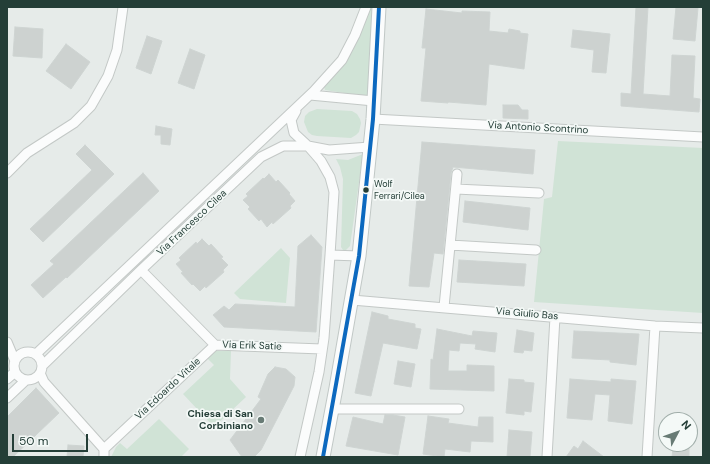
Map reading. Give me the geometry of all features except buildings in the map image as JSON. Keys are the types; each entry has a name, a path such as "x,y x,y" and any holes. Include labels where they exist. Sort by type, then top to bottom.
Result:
{"street":[{"path":"7,173 27,153 74,123 91,106 108,76 117,50 123,7"},
{"name":"Via Francesco Cilea","path":"36,354 310,95 342,60 355,35 366,7"},
{"path":"323,457 359,256 373,119 379,7"},
{"path":"310,95 374,101"},
{"path":"298,106 291,120 294,133 321,161 330,177 334,192 320,372 300,457"},
{"name":"Via Antonio Scontrino","path":"373,119 703,137"},
{"name":"Via Francesco Cilea","path":"7,398 38,376 142,270 261,157 283,146 308,146 329,150 370,147"},
{"path":"444,307 457,174"},
{"path":"456,189 539,193"},
{"path":"450,245 536,250"},
{"path":"330,255 359,256"},
{"name":"Via Erik Satie","path":"142,270 215,345 322,349"},
{"name":"Via Giulio Bas","path":"352,300 655,326 703,328"},
{"path":"547,457 555,317"},
{"path":"647,457 655,326"},
{"path":"8,343 22,353"},
{"path":"8,343 15,361"},
{"name":"Via Edoardo Vitale","path":"104,453 215,345"},
{"path":"38,376 17,376 14,368 18,355 32,352 39,357 38,376 104,453"},
{"path":"7,380 15,372"},
{"path":"332,409 459,409"}],"green space":[{"path":"370,7 377,7 370,97 325,90 324,87 338,71"},
{"path":"317,109 352,111 357,114 360,119 361,123 359,132 351,138 312,135 308,132 304,122 305,116 309,112"},
{"path":"558,141 703,148 703,313 534,302 544,199 552,197"},
{"path":"363,154 350,246 346,250 343,250 341,247 343,179 336,159 348,160"},
{"path":"281,248 290,258 286,303 240,299 234,293"},
{"path":"216,351 231,351 230,379 246,397 214,427 183,394 214,365 207,358"},
{"path":"159,419 189,449 181,457 111,457 116,447 120,443 127,449"}],"transit line":[{"path":"323,457 359,256 373,119 379,7"}],"place":[{"name":"Wolf Ferrari/Cilea","path":"366,190"},
{"name":"Chiesa di San Corbiniano","path":"261,420"}]}
